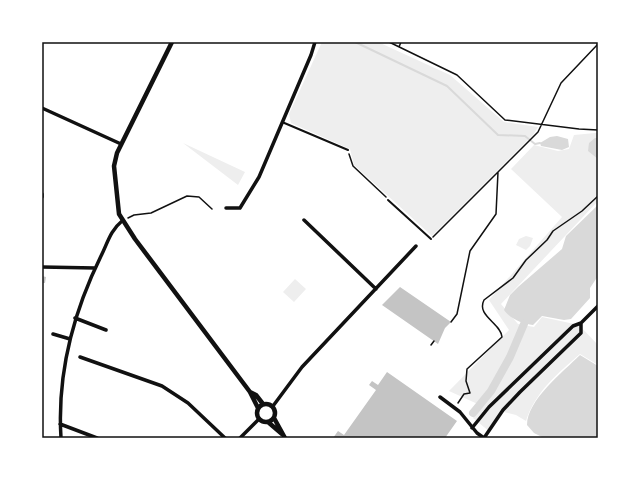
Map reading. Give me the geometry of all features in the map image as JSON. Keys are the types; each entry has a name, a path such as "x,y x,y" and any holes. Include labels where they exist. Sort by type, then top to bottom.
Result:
{"street":[{"path":"172,42 121,144 114,166 118,207 122,221 250,392 258,408 257,412 259,419"},
{"path":"226,208 240,208 252,191 311,56 315,42"},
{"path":"42,108 121,144"},
{"path":"304,220 376,288"},
{"path":"61,438 60,391 75,318 113,228 122,221"},
{"path":"273,406 302,367 416,246"},
{"path":"42,267 95,268"},
{"path":"472,428 489,407 573,326 581,323 598,306"},
{"path":"75,318 106,330"},
{"path":"440,397 454,407 472,428 484,438 503,410 581,333 581,323"},
{"path":"53,334 70,339"},
{"path":"80,357 162,386 188,403 225,438"},
{"path":"250,392 256,395 263,404 273,406"},
{"path":"258,408 263,404"},
{"path":"268,422 274,418 276,413 273,406"},
{"path":"274,418 284,436"},
{"path":"259,419 268,422 284,436"},
{"path":"240,438 259,419"},
{"path":"60,424 97,438"}],"lane":[{"path":"282,122 348,150"},
{"path":"388,200 431,239"}],"path":[{"path":"389,42 457,75 505,120 598,130"},
{"path":"399,47 401,42"},
{"path":"431,239 528,143 542,125 560,83 598,44"},
{"path":"348,150 353,166 388,200"},
{"path":"450,322 457,314 470,251 496,214 498,172"},
{"path":"128,218 134,214 151,213 187,196 199,197 212,209"},
{"path":"454,407 464,394 470,393 466,381 467,369 502,337 500,328 483,311 482,306 484,300 513,278 526,260 547,240 553,231 582,211 598,196"},
{"path":"431,345 434,341"}],"shaded area":[{"path":"322,42 378,42 450,75 504,122 538,127 533,135 432,236 354,165 350,149 291,123 289,114"},
{"path":"598,133 598,201 501,304 518,324 534,327 542,317 579,325 598,345 598,365 580,354 541,392 526,421 516,415 504,412 490,432 473,418 482,406 449,391 509,330 489,300 562,217 511,169 534,145 558,151 569,149 574,135"},
{"path":"557,136 568,139 569,147 562,150 541,146 540,143 550,137"},
{"path":"595,138 598,138 598,159 588,151 589,143"},
{"path":"183,143 245,172 238,185"},
{"path":"598,205 598,276 590,288 590,298 571,319 564,320 542,316 533,325 525,324 510,316 504,310 510,295 562,249 566,236"},
{"path":"526,236 533,238 530,246 526,250 516,245 519,239"},
{"path":"295,279 306,289 294,302 283,292"},
{"path":"580,355 598,366 598,438 544,438 534,433 527,425 533,406 547,387"}],"building":[{"path":"42,276 46,277 45,283 42,283"},
{"path":"400,287 451,322 445,328 438,344 382,305"},
{"path":"387,372 457,421 445,438 333,438 338,431 344,435 376,390 369,385 372,381 378,385"}],"waterway":[{"path":"355,42 447,86 498,135 525,136 535,144 540,143"},
{"path":"473,413 491,391 510,357 524,324"}]}
